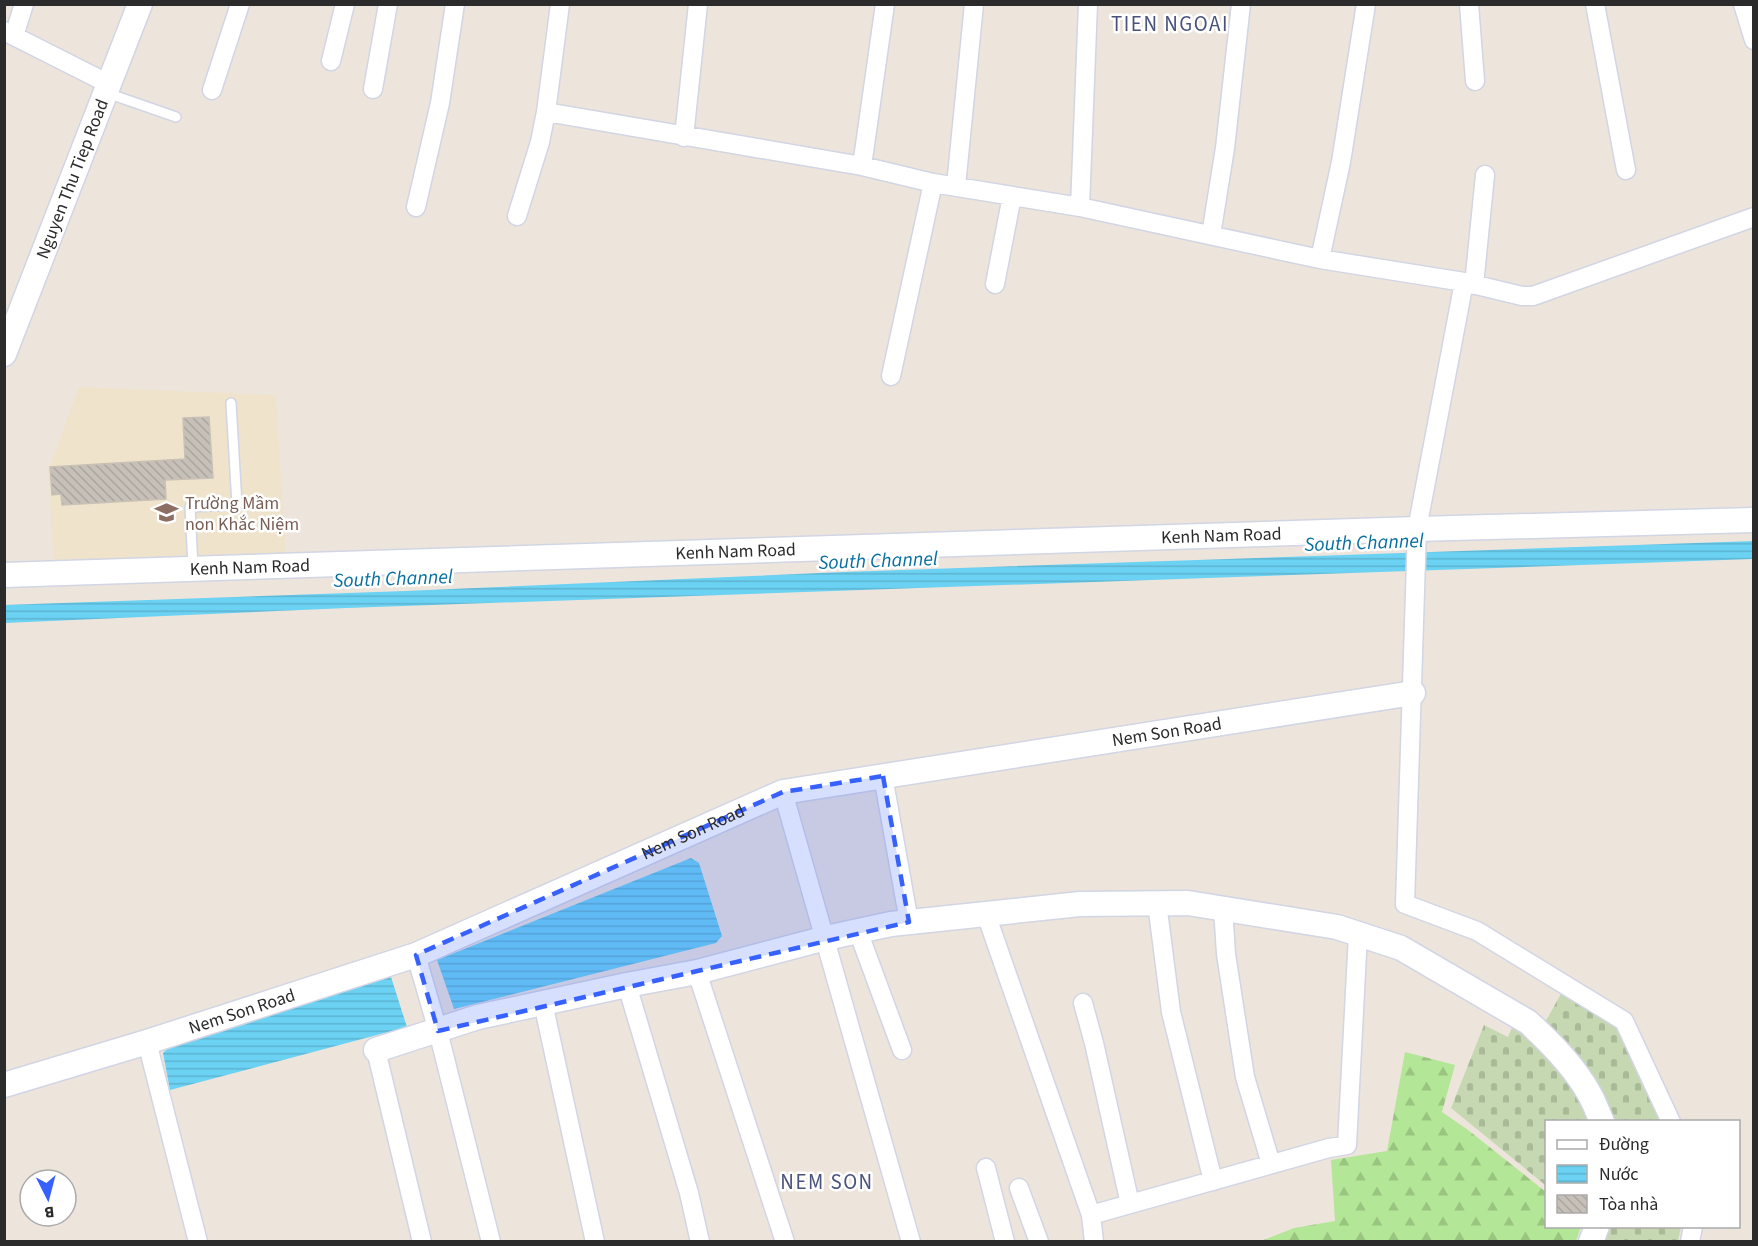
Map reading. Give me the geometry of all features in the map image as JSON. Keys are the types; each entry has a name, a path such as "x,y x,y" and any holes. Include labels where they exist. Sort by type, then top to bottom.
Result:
{"street":[{"path":"24,4 9,33 107,89"},
{"name":"Nguyen Thu Tiep Road","path":"4,354 140,4"},
{"path":"212,90 240,4"},
{"path":"331,61 345,4"},
{"path":"373,89 387,4"},
{"path":"416,207 440,103 455,4"},
{"path":"517,216 540,142 560,4"},
{"path":"684,137 698,4"},
{"path":"862,166 885,4"},
{"path":"956,186 974,4"},
{"path":"1080,207 1088,4"},
{"path":"1211,235 1225,148 1241,4"},
{"path":"1320,259 1341,162 1366,4"},
{"path":"1469,4 1475,81"},
{"path":"1595,4 1626,170"},
{"path":"1743,4 1754,40"},
{"path":"546,112 862,166 933,183 1080,207 1320,259 1469,284 1522,296 1533,296 1754,217"},
{"path":"1485,175 1469,284 1417,529 1405,904 1477,931 1624,1021 1670,1120"},
{"path":"891,376 933,183"},
{"path":"995,284 1012,196"},
{"name":"Kenh Nam Road","path":"4,575 1754,520"},
{"name":"Nem Son Road","path":"4,1085 147,1042 416,955 783,792 1413,693"},
{"path":"883,776 909,922"},
{"path":"783,792 911,1242"},
{"path":"1157,903 1171,1012 1213,1181"},
{"path":"422,1242 376,1050 478,1017 697,972 858,931 909,922 1080,904 1188,903 1337,927 1401,948 1528,1022 1576,1073 1590,1095 1601,1120"},
{"path":"1222,908 1226,954 1245,1077 1271,1164"},
{"path":"986,914 1091,1215 1094,1242"},
{"path":"858,931 902,1050"},
{"path":"1091,1215 1347,1145 1358,934"},
{"path":"416,955 438,1031 491,1242"},
{"path":"697,972 785,1242"},
{"path":"627,985 688,1193 700,1242"},
{"path":"543,1003 595,1242"},
{"path":"1083,1003 1130,1204"},
{"path":"147,1042 198,1242"},
{"path":"986,1168 1005,1242"},
{"path":"1019,1188 1039,1242"},
{"path":"1591,1242 1597,1228"}],"lane":[{"path":"107,89 176,117"},
{"path":"193,569 190,507 237,505 231,403"}],"highlighted area":[{"path":"883,776 909,922 438,1031 416,955 783,792"}],"shaded area":[{"name":"Trường Mầm non Khắc Niệm","path":"79,387 276,395 286,554 54,568 48,471"}],"green space":[{"path":"1562,992 1618,1026 1661,1120 1545,1120 1544,1184 1451,1108 1484,1025 1508,1037 1514,1023 1528,1034 1547,1019"},
{"path":"1405,1052 1455,1065 1442,1112 1545,1191 1545,1228 1581,1228 1576,1241 1261,1241 1294,1228 1335,1221 1331,1160 1387,1151"},
{"path":"1585,1228 1681,1228 1678,1241 1580,1242"}],"water":[{"name":"South Channel","path":"1754,541 1753,559 347,608 5,623 4,605 843,572"},
{"path":"691,858 699,863 722,936 716,943 454,1009 437,960"},
{"path":"391,977 407,1027 170,1090 163,1053 168,1048"}],"building":[{"path":"209,417 213,478 165,480 166,499 62,505 61,494 52,495 50,467 185,459 183,418"}],"place":[{"name":"Trường Mầm non Khắc Niệm","path":"167,513"}],"district":[{"name":"TIEN NGOAI","path":"1170,24"},
{"name":"NEM SON","path":"827,1182"}]}
